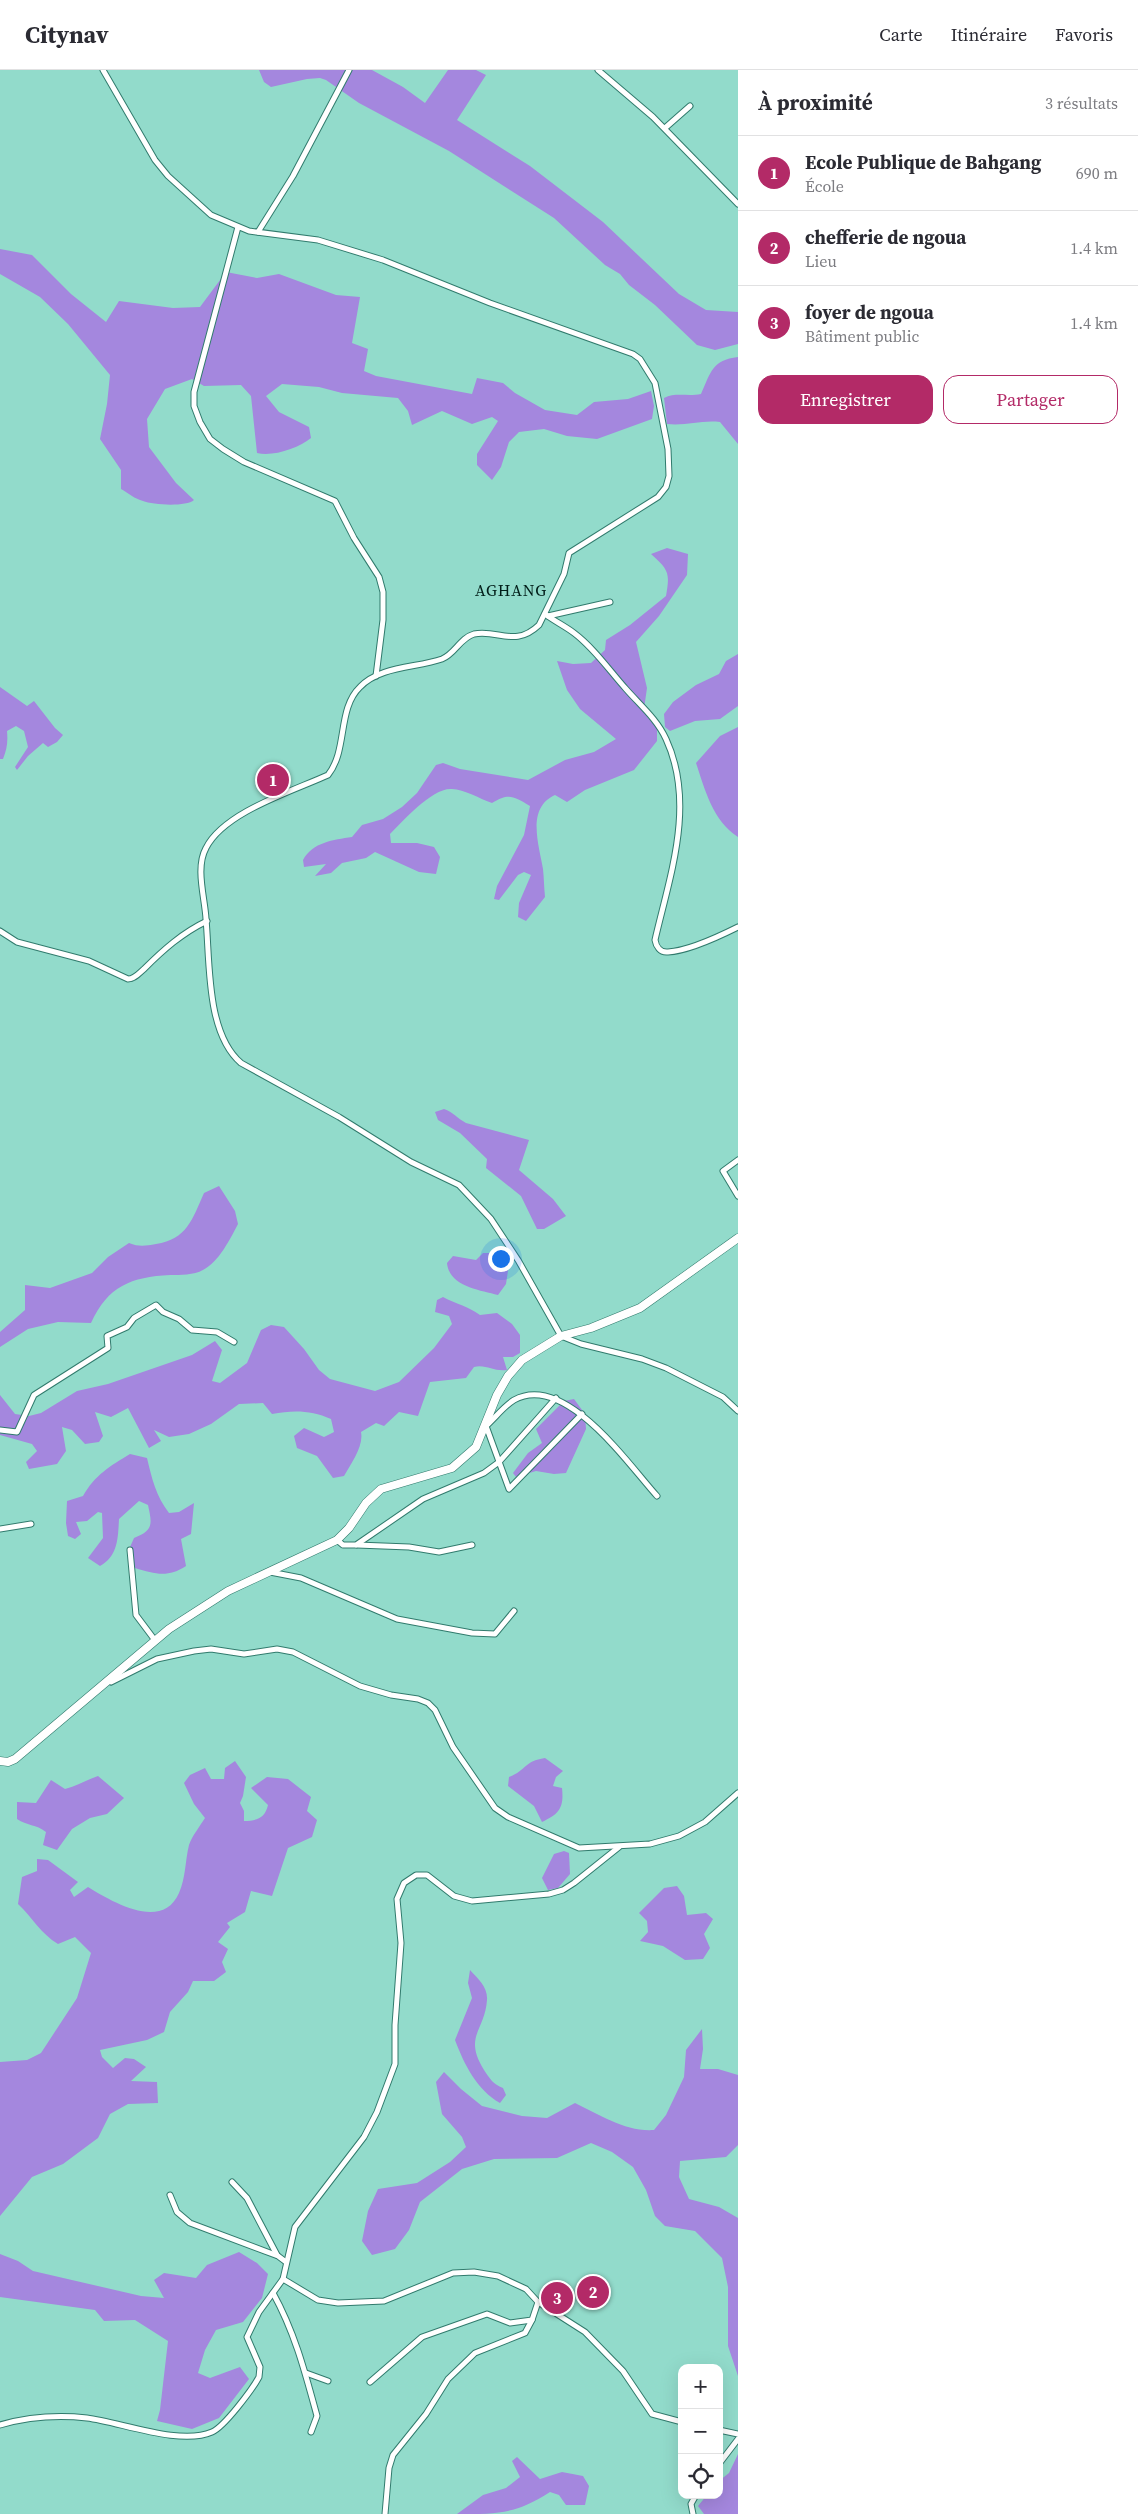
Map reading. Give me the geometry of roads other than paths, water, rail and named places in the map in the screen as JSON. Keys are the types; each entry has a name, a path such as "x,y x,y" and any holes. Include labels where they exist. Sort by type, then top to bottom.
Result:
{"main road":[{"path":"0,1761 8,1762 15,1759 154,1639 206,1604 267,1571 337,1540 349,1528 372,1496 390,1486 452,1468 476,1447 497,1396 508,1376 522,1360 561,1336 591,1328 640,1308 738,1238"}],"street":[{"path":"103,70 151,154 168,176 211,215 238,227 258,232 318,240 384,260 490,303 633,354 646,365 655,384 668,449 666,487 658,497 569,553 564,574 546,615 533,631 507,638 476,634 466,638 453,652 444,658 376,676 366,681 352,697 339,752 328,775 273,797 237,818 212,839 202,858 209,979 218,1020 231,1055 241,1063 339,1117 411,1162 459,1186 491,1219 518,1260 561,1336 581,1344 642,1359 666,1368 723,1397 738,1411"},
{"path":"258,232 294,176 349,70"},
{"path":"598,70 665,128 738,204"},
{"path":"665,128 690,106"},
{"path":"238,227 194,392 194,406 210,439 233,457 335,501 354,538 380,578 383,592 383,620 376,676"},
{"path":"546,615 610,602"},
{"path":"546,615 573,632 588,646 653,717 666,738 675,764 681,816 656,945 659,949 668,952 714,938 738,927"},
{"path":"0,931 17,942 89,961 128,979 136,976 185,933 206,921"},
{"path":"738,1160 723,1171 738,1196"},
{"path":"0,1430 17,1432 34,1395 108,1348 107,1336 127,1327 134,1318 156,1305 163,1312 179,1319 192,1330 217,1332 234,1342"},
{"path":"582,1414 509,1489 486,1426 514,1400 532,1395 556,1398 582,1414 657,1496"},
{"path":"356,1545 423,1499 484,1473 499,1462 556,1398"},
{"path":"0,1530 31,1524"},
{"path":"337,1540 343,1545 410,1547 439,1552 472,1545"},
{"path":"130,1550 136,1615 154,1639"},
{"path":"267,1571 302,1578 397,1619 472,1633 495,1634 514,1611"},
{"path":"101,1686 139,1667 171,1655 211,1649 244,1654 277,1649 293,1652 360,1686 428,1703 435,1710 453,1748 489,1801 508,1817 571,1846 650,1844 692,1830 738,1793"},
{"path":"0,2425 38,2418 86,2418 160,2434 211,2433 220,2425 259,2377 260,2367 247,2337 260,2312 283,2279 295,2227 364,2137 374,2119 395,2064 394,2024 400,1943 397,1899 404,1883 416,1875 426,1875 454,1896 472,1901 549,1894 563,1890 574,1883 619,1846"},
{"path":"232,2182 247,2198 278,2256"},
{"path":"170,2195 177,2212 190,2223 278,2256 286,2262"},
{"path":"283,2279 318,2300 358,2302 392,2299 445,2274 484,2273 519,2285 538,2302 566,2318 603,2349 623,2371 652,2414 678,2421"},
{"path":"273,2293 295,2340 306,2373 307,2385 317,2416 310,2432"},
{"path":"385,2514 389,2468 393,2455 426,2414 448,2379 475,2353 525,2333 538,2302"},
{"path":"370,2382 413,2344 432,2332 487,2314 510,2323 532,2320"},
{"path":"306,2373 328,2381"},
{"path":"723,2431 738,2434"},
{"path":"723,2459 738,2439"},
{"path":"692,2514 691,2504 694,2499"}],"place":[{"name":"Ecole Publique de Bahgang","path":"273,780"},
{"name":"chefferie de ngoua","path":"593,2292"},
{"name":"foyer de ngoua","path":"557,2298"}],"district":[{"name":"AGHANG","path":"511,590"}]}
